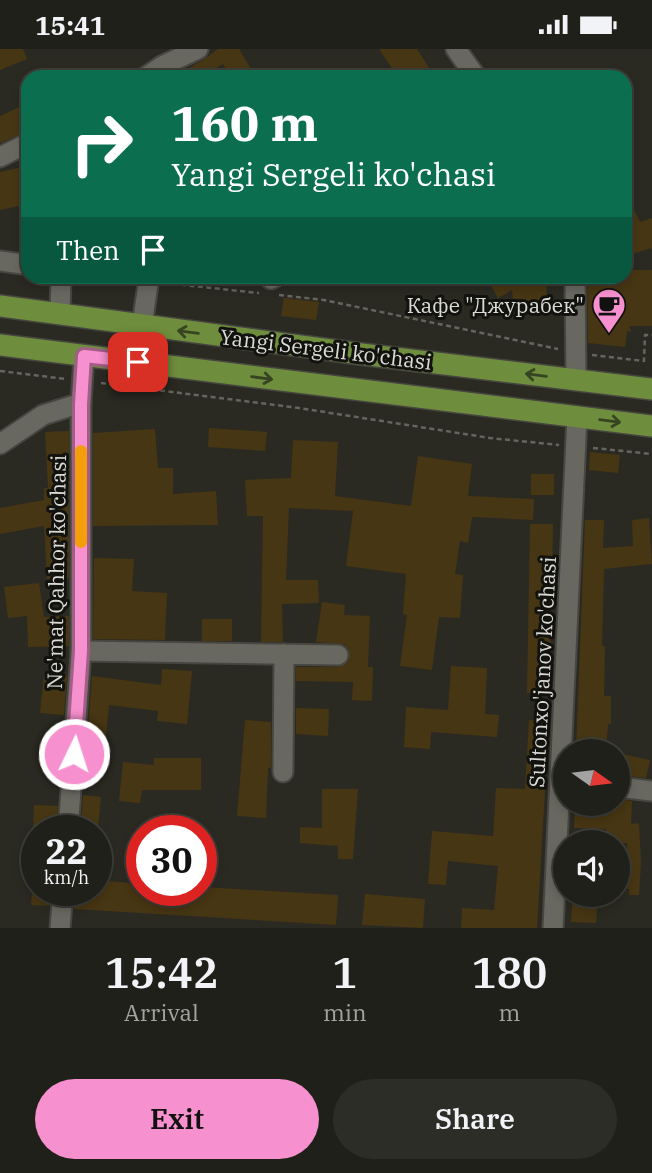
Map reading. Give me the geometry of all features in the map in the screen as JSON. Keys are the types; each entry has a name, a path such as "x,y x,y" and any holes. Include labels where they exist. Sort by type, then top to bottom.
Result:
{"main road":[{"name":"Yangi Sergeli ko'chasi","path":"0,306 652,389"},
{"name":"Yangi Sergeli ko'chasi","path":"0,345 652,426"}],"street":[{"path":"156,70 198,49"},
{"path":"456,49 471,70"},
{"path":"0,157 21,146"},
{"path":"0,261 21,264"},
{"path":"60,314 61,284"},
{"path":"142,326 148,284"},
{"path":"575,284 576,380"},
{"name":"Ne'mat Qahhor ko'chasi","path":"69,815 81,651 81,404 84,356"},
{"path":"0,444 43,415 81,404"},
{"name":"Sultonxo'janov ko'chasi","path":"565,739 577,417"},
{"path":"81,651 338,655"},
{"path":"283,772 284,654"},
{"path":"630,788 652,791"},
{"name":"Sultonxo'janov ko'chasi","path":"553,928 561,816"},
{"path":"61,928 62,906"}],"path":[{"path":"191,284 324,300 577,353 644,361 645,335 652,335"},
{"path":"0,371 299,408 490,437 652,454"}],"building":[{"path":"0,49 23,49 27,59 0,70"},
{"path":"218,49 239,49 252,70 227,70 223,64 213,70 185,70"},
{"path":"379,49 417,49 430,70 393,70"},
{"path":"21,106 21,134 0,143 0,116"},
{"path":"21,168 21,206 0,210 0,172"},
{"path":"632,205 640,222 652,218 652,248 632,254"},
{"path":"632,270 652,270 652,326 629,326 631,332 627,331 625,347 588,343 587,284 632,284"},
{"path":"490,284 546,284 547,303 513,301 512,290 498,298"},
{"path":"284,298 319,302 316,320 281,316"},
{"path":"209,428 267,432 265,451 208,447"},
{"path":"155,429 158,468 173,468 173,494 216,491 218,525 93,526 93,433"},
{"path":"69,431 69,578 47,579 44,526 0,534 0,508 44,500 44,488 48,488 45,432"},
{"path":"293,440 338,442 335,496 411,506 418,456 472,464 468,496 534,499 533,520 472,517 468,543 460,541 455,574 463,575 460,618 439,617 432,670 400,666 407,615 403,614 406,574 346,566 353,511 289,508 286,580 318,580 319,603 282,604 283,642 261,642 263,516 247,516 245,480 291,478"},
{"path":"590,452 620,455 618,473 589,470"},
{"path":"531,474 554,474 554,495 531,495"},
{"path":"649,518 652,564 604,569 604,696 611,696 611,724 608,724 607,739 576,739 585,520 604,520 603,548 633,546 632,520"},
{"path":"530,524 553,524 550,693 527,693"},
{"path":"94,558 134,559 132,591 167,593 165,640 93,639"},
{"path":"39,583 44,617 69,616 69,646 28,647 27,616 8,618 4,587"},
{"path":"322,602 345,605 344,615 370,616 368,667 373,667 372,701 352,700 353,682 296,681 296,667 338,667 349,661 349,650 344,644 316,642"},
{"path":"202,619 232,619 232,641 202,641"},
{"path":"451,666 487,668 485,714 499,715 497,737 431,732 430,749 404,747 406,707 448,710"},
{"path":"162,669 192,671 187,724 157,721 158,711 109,705 104,758 86,757 92,676 161,685"},
{"path":"44,674 67,676 64,715 40,713"},
{"path":"296,708 329,709 328,736 296,734"},
{"path":"245,720 271,722 271,768 268,768 266,818 237,816"},
{"path":"529,720 549,721 537,928 461,928 462,908 494,910 498,866 448,861 446,885 428,884 432,831 493,836 496,788 525,789"},
{"path":"630,756 650,760 646,778 630,776"},
{"path":"154,758 201,758 201,790 142,790 140,803 119,801 123,762 154,765"},
{"path":"322,789 358,789 353,859 338,859 338,846 300,843 300,827 322,828"},
{"path":"83,795 101,797 99,815 82,815"},
{"path":"632,801 631,824 639,823 639,895 630,895 630,830 574,828 574,816 630,816"},
{"path":"34,805 58,806 57,815 34,815"},
{"path":"112,881 126,883 126,906 217,906 217,888 338,895 336,925 74,909 74,906 112,906"},
{"path":"365,894 425,899 423,928 362,925"},
{"path":"572,907 597,907 596,923 571,922"}],"slow traffic":[{"path":"81,451 81,542"}],"place":[{"name":"Кафе \"Джурабек\"","path":"609,335"}],"route":[{"path":"74,754 81,651 81,404 84,356 138,362"}]}
